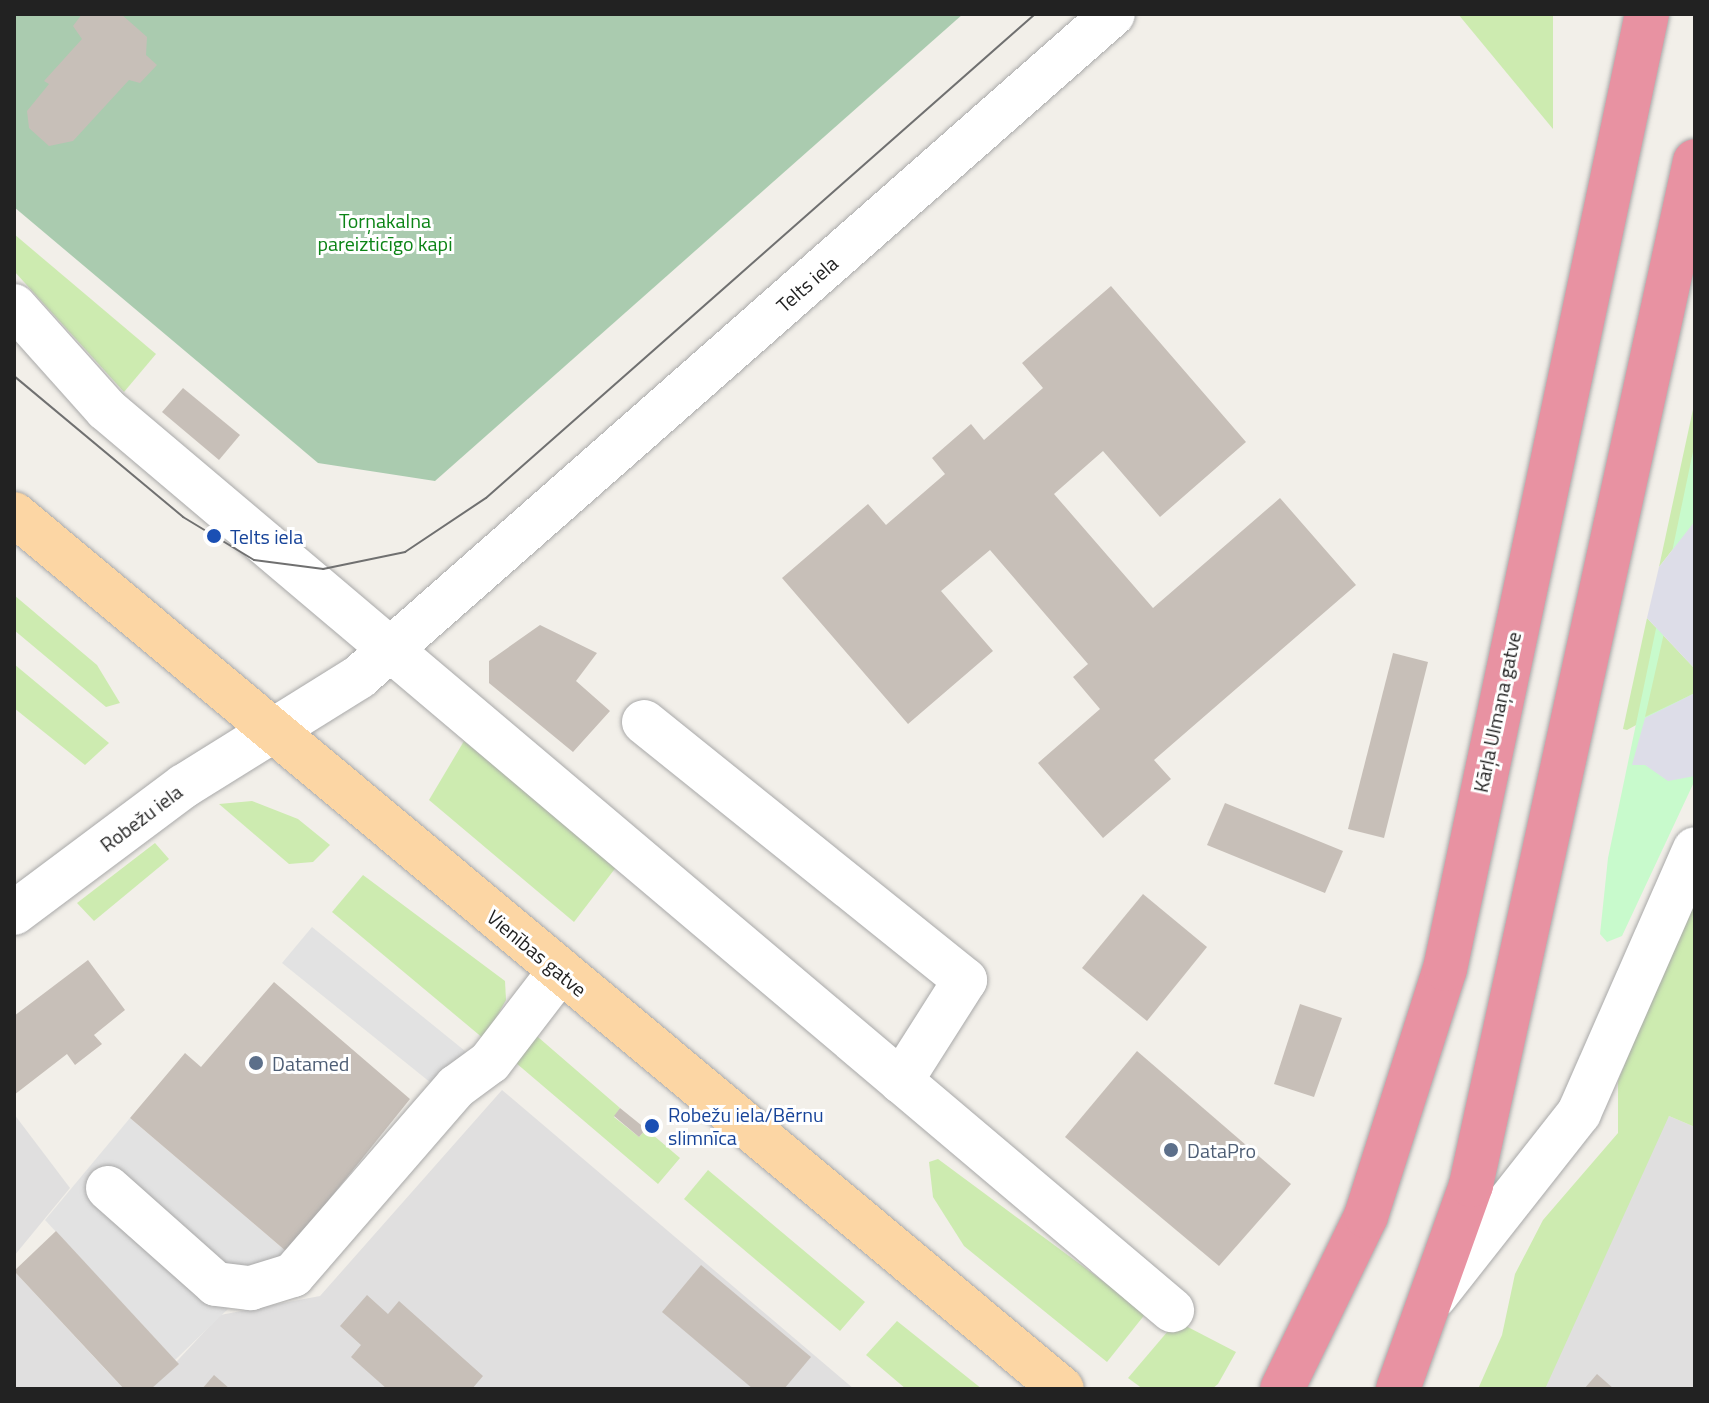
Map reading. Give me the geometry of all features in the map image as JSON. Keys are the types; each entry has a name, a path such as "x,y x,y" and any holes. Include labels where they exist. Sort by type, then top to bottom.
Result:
{"highway":[{"name":"Kārļa Ulmaņa gatve","path":"1282,1389 1366,1216 1445,969 1647,14"},
{"path":"1398,1389 1435,1296 1471,1185 1695,161"}],"main road":[{"name":"Vienības gatve","path":"14,514 1062,1389"}],"street":[{"name":"Telts iela","path":"275,733 394,647 1113,14"},
{"path":"14,306 106,409 394,647 1172,1310"},
{"path":"644,722 965,980 901,1081"},
{"name":"Robežu iela","path":"14,913 184,786 275,733"},
{"path":"1435,1296 1579,1113 1695,849"},
{"path":"108,1188 216,1284 251,1288 293,1275 456,1087 490,1062 559,972"}],"shaded area":[{"path":"1695,521 1695,669 1647,618 1659,567"},
{"path":"1695,693 1695,776 1668,781 1645,765 1632,765 1645,718"},
{"path":"312,927 470,1055 441,1091 282,963"},
{"path":"502,1090 854,1389 151,1389 220,1315 320,1296"},
{"path":"14,1114 70,1188 14,1256"},
{"path":"1669,1116 1695,1127 1695,1389 1503,1389"},
{"path":"130,1118 287,1252 175,1360 45,1220"},
{"path":"14,1271 105,1369 124,1389 14,1389"}],"green space":[{"name":"Torņakalna pareizticīgo kapi","path":"14,14 963,14 435,481 318,463 14,207"},
{"path":"1458,14 1553,14 1553,129"},
{"path":"14,234 156,354 124,392 14,271"},
{"path":"1695,400 1695,521 1659,567"},
{"path":"1695,442 1695,669 1664,633 1645,717 1695,693 1695,780 1622,936 1607,942 1600,934 1608,858"},
{"path":"14,595 97,665 120,703 106,707 14,630"},
{"path":"1647,618 1695,669 1695,693 1627,730 1623,729"},
{"path":"14,664 109,743 85,765 14,708"},
{"path":"464,741 617,866 574,922 429,800"},
{"path":"252,801 298,819 330,845 313,862 289,864 219,804"},
{"path":"155,843 169,859 94,921 77,903"},
{"path":"363,875 505,981 506,1000 484,1039 332,912"},
{"path":"1695,890 1695,1127 1669,1116 1545,1389 1478,1389 1502,1335 1515,1274 1543,1220 1618,1133 1618,1081"},
{"path":"531,1031 620,1108 614,1117 639,1137 646,1129 680,1158 658,1184 509,1057"},
{"path":"938,1159 1146,1313 1107,1362 964,1246 933,1197 929,1162"},
{"path":"708,1170 865,1302 840,1331 684,1199"},
{"path":"897,1321 982,1389 906,1389 866,1355"},
{"path":"1182,1324 1236,1352 1218,1384 1212,1389 1143,1389 1128,1378 1168,1331"}],"building":[{"path":"82,14 121,14 147,37 146,55 157,65 140,83 129,80 73,141 49,146 29,128 27,111 49,84 44,81 82,39 73,26"},
{"path":"1111,286 1246,442 1160,517 1103,451 1054,494 1153,608 1280,498 1356,585 1154,760 1171,779 1103,838 1038,763 1100,709 1073,677 1088,664 990,550 941,591 993,651 908,724 782,578 868,504 886,525 945,474 932,458 971,424 984,440 1043,388 1022,363"},
{"path":"183,388 240,435 219,460 162,412"},
{"path":"540,625 597,653 576,681 610,711 573,752 489,683 489,661"},
{"path":"1393,653 1428,662 1384,838 1348,829"},
{"path":"1225,803 1343,851 1325,893 1207,845"},
{"path":"1143,894 1207,947 1147,1021 1082,968"},
{"path":"88,960 125,1010 94,1035 102,1044 75,1065 67,1054 14,1095 14,1016"},
{"path":"274,982 410,1099 287,1252 130,1118 185,1053 201,1067"},
{"path":"1300,1004 1342,1018 1314,1097 1274,1084"},
{"path":"1137,1051 1291,1184 1219,1266 1065,1137"},
{"path":"620,1108 646,1129 639,1137 614,1116"},
{"path":"56,1231 179,1364 151,1389 124,1389 14,1271"},
{"path":"701,1265 811,1357 784,1389 753,1389 662,1312"},
{"path":"367,1295 388,1314 399,1301 483,1376 472,1389 387,1389 351,1357 361,1345 340,1326"},
{"path":"1597,1374 1614,1389 1584,1389"},
{"path":"214,1375 230,1389 202,1389"}],"tram line":[{"path":"14,376 183,517 254,560 323,569 405,552 486,498 1035,14"}],"place":[{"name":"Telts iela","path":"214,536"},
{"name":"Datamed","path":"256,1063"},
{"name":"Robežu iela/Bērnu slimnīca","path":"652,1126"},
{"name":"DataPro","path":"1171,1150"}]}
